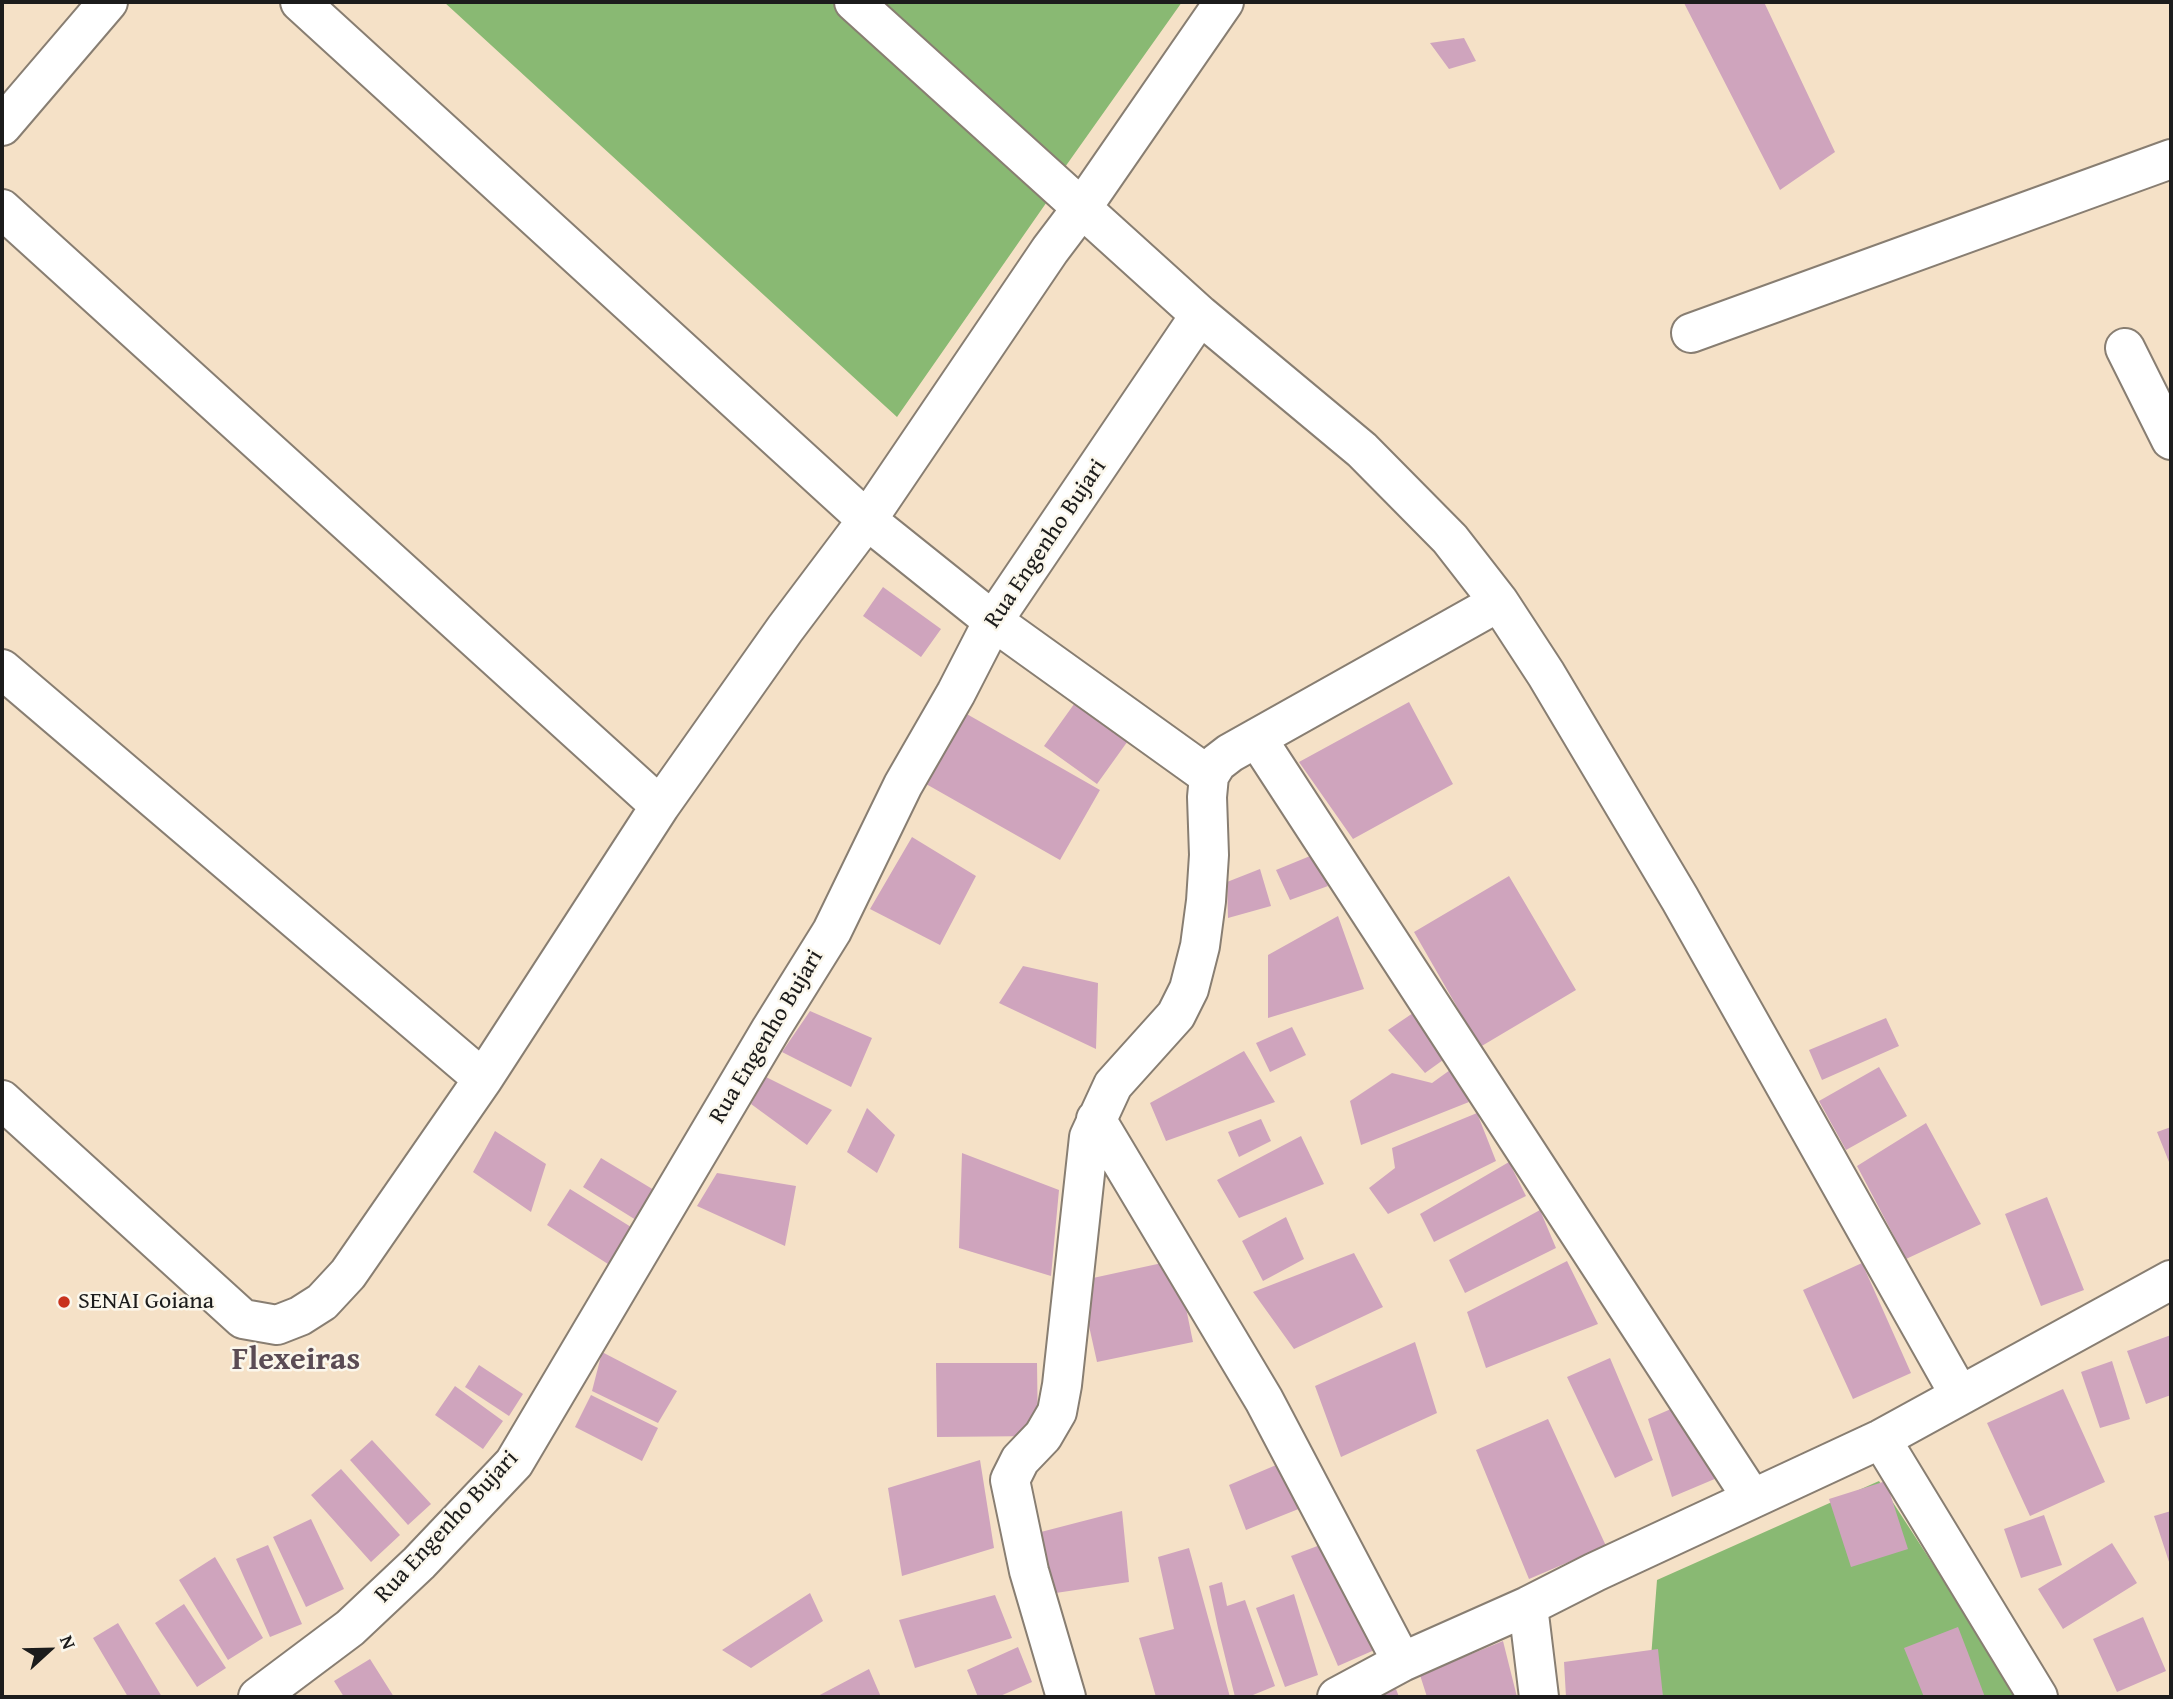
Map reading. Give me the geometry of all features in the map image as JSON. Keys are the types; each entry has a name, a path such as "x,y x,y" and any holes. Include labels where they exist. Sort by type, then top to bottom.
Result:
{"street":[{"path":"2,126 108,2"},
{"path":"300,2 867,520 993,621 1209,776"},
{"path":"854,2 1200,316 1362,450 1450,539 1499,602 1546,674 1680,899 1959,1394"},
{"path":"2,1100 243,1319 277,1325 300,1316 322,1302 348,1275 482,1079 660,806 785,629 867,520 1050,250 1224,2"},
{"path":"1690,333 2171,159"},
{"path":"2,209 660,806"},
{"name":"Rua Engenho Bujari","path":"258,1697 350,1628 419,1563 513,1463 832,931 903,785 956,693 993,621 1200,316"},
{"path":"2125,348 2171,440"},
{"path":"1066,1697 1029,1571 1010,1480 1020,1460 1043,1436 1057,1412 1089,1137 1113,1085 1176,1015 1189,989 1200,946 1206,901 1209,855 1206,797 1209,776 1216,763 1499,602"},
{"path":"2,669 482,1079"},
{"path":"1258,740 1752,1498"},
{"path":"1096,1119 1264,1400 1402,1662"},
{"path":"1336,1697 1402,1662 1528,1606 1881,1439 2171,1280"},
{"path":"1881,1439 2038,1697"},
{"path":"1528,1606 1539,1697"}],"green space":[{"path":"444,2 836,2 1051,196 897,417"},
{"path":"854,2 1182,2 1053,184"},
{"path":"1879,1481 2019,1697 1648,1697 1657,1580"}],"building":[{"path":"1764,2 1835,152 1780,190 1684,3"},
{"path":"1464,38 1476,61 1449,69 1430,43"},
{"path":"883,587 941,629 921,657 863,616"},
{"path":"1077,700 1130,738 1097,784 1044,746"},
{"path":"1409,702 1453,784 1353,839 1299,762"},
{"path":"958,709 1100,790 1060,860 919,780"},
{"path":"912,837 976,876 940,945 870,909"},
{"path":"1315,854 1328,886 1290,900 1276,870"},
{"path":"1260,869 1271,906 1228,918 1227,882"},
{"path":"1509,876 1576,990 1480,1047 1414,932"},
{"path":"1338,916 1364,989 1268,1018 1268,955"},
{"path":"1023,966 1098,983 1096,1049 999,1003"},
{"path":"810,1011 872,1038 851,1087 782,1052"},
{"path":"1413,1013 1443,1060 1425,1073 1388,1030"},
{"path":"1886,1018 1899,1046 1822,1080 1809,1050"},
{"path":"1292,1027 1306,1055 1270,1072 1256,1043"},
{"path":"1244,1051 1275,1102 1166,1141 1150,1103"},
{"path":"1457,1065 1469,1102 1361,1145 1350,1101 1392,1073 1432,1083"},
{"path":"1879,1067 1907,1116 1846,1150 1819,1101"},
{"path":"766,1077 832,1110 807,1145 751,1104"},
{"path":"867,1108 895,1135 877,1173 847,1152"},
{"path":"1477,1113 1496,1161 1388,1214 1369,1188 1395,1168 1392,1148"},
{"path":"1261,1119 1271,1141 1239,1157 1228,1132"},
{"path":"1926,1123 1981,1224 1906,1259 1857,1166"},
{"path":"2171,1127 2171,1167 2157,1132"},
{"path":"495,1131 546,1164 531,1212 473,1172"},
{"path":"1301,1136 1324,1184 1239,1218 1217,1180"},
{"path":"962,1153 1059,1190 1051,1276 959,1248"},
{"path":"601,1158 654,1190 636,1220 583,1187"},
{"path":"1509,1162 1526,1196 1434,1242 1420,1214"},
{"path":"717,1173 796,1186 785,1246 697,1206"},
{"path":"570,1189 631,1227 608,1264 547,1225"},
{"path":"2047,1197 2084,1290 2041,1306 2005,1214"},
{"path":"1540,1210 1556,1248 1465,1293 1449,1260"},
{"path":"1286,1217 1304,1259 1263,1281 1242,1241"},
{"path":"1354,1253 1383,1307 1294,1349 1253,1292"},
{"path":"1176,1260 1193,1342 1097,1362 1079,1281"},
{"path":"1567,1261 1598,1324 1486,1368 1467,1312"},
{"path":"1862,1263 1911,1373 1853,1399 1803,1290"},
{"path":"2171,1335 2171,1395 2146,1404 2127,1351"},
{"path":"1415,1342 1437,1413 1341,1457 1315,1386"},
{"path":"602,1352 677,1391 658,1423 592,1391"},
{"path":"1610,1358 1653,1460 1615,1478 1567,1377"},
{"path":"2112,1361 2130,1419 2100,1428 2081,1372"},
{"path":"936,1363 1037,1363 1038,1436 937,1437"},
{"path":"479,1365 523,1394 509,1416 465,1387"},
{"path":"455,1386 503,1421 483,1449 435,1415"},
{"path":"2063,1389 2105,1482 2030,1516 1987,1423"},
{"path":"591,1395 658,1428 642,1461 575,1427"},
{"path":"1680,1405 1717,1478 1672,1497 1648,1419"},
{"path":"1548,1419 1606,1546 1529,1579 1476,1450"},
{"path":"372,1440 431,1504 408,1525 350,1460"},
{"path":"980,1460 994,1548 902,1576 888,1488"},
{"path":"1288,1460 1306,1506 1246,1530 1229,1485"},
{"path":"341,1469 400,1535 371,1562 311,1495"},
{"path":"1886,1481 1908,1549 1851,1567 1829,1499"},
{"path":"1122,1511 1129,1582 1049,1594 1037,1533"},
{"path":"2171,1511 2171,1568 2154,1516"},
{"path":"2044,1515 2062,1565 2021,1578 2004,1529"},
{"path":"311,1519 344,1589 306,1607 273,1537"},
{"path":"1328,1542 1379,1648 1338,1666 1291,1556"},
{"path":"2112,1543 2137,1583 2063,1629 2038,1589"},
{"path":"268,1545 302,1624 270,1637 236,1559"},
{"path":"1189,1548 1230,1697 1156,1697 1139,1638 1174,1629 1158,1557"},
{"path":"215,1557 263,1638 228,1660 179,1580"},
{"path":"1222,1582 1227,1606 1245,1600 1275,1686 1248,1697 1235,1697 1218,1628 1209,1586"},
{"path":"810,1593 823,1621 751,1668 722,1650"},
{"path":"1294,1594 1318,1675 1285,1687 1256,1608"},
{"path":"995,1595 1012,1638 915,1668 899,1620"},
{"path":"184,1604 226,1668 197,1687 155,1623"},
{"path":"2143,1617 2166,1671 2117,1692 2093,1639"},
{"path":"118,1623 162,1697 128,1697 93,1638"},
{"path":"1958,1627 1985,1697 1924,1697 1904,1648"},
{"path":"1503,1641 1517,1697 1427,1697 1420,1675"},
{"path":"1018,1647 1032,1682 998,1697 978,1697 967,1670"},
{"path":"1658,1649 1663,1697 1566,1697 1564,1662"},
{"path":"370,1659 394,1697 344,1697 334,1681"},
{"path":"869,1669 881,1697 816,1697"},
{"path":"1396,1689 1399,1697 1377,1697"}],"place":[{"name":"SENAI Goiana","path":"64,1302"}],"district":[{"name":"Flexeiras","path":"296,1361"}]}
